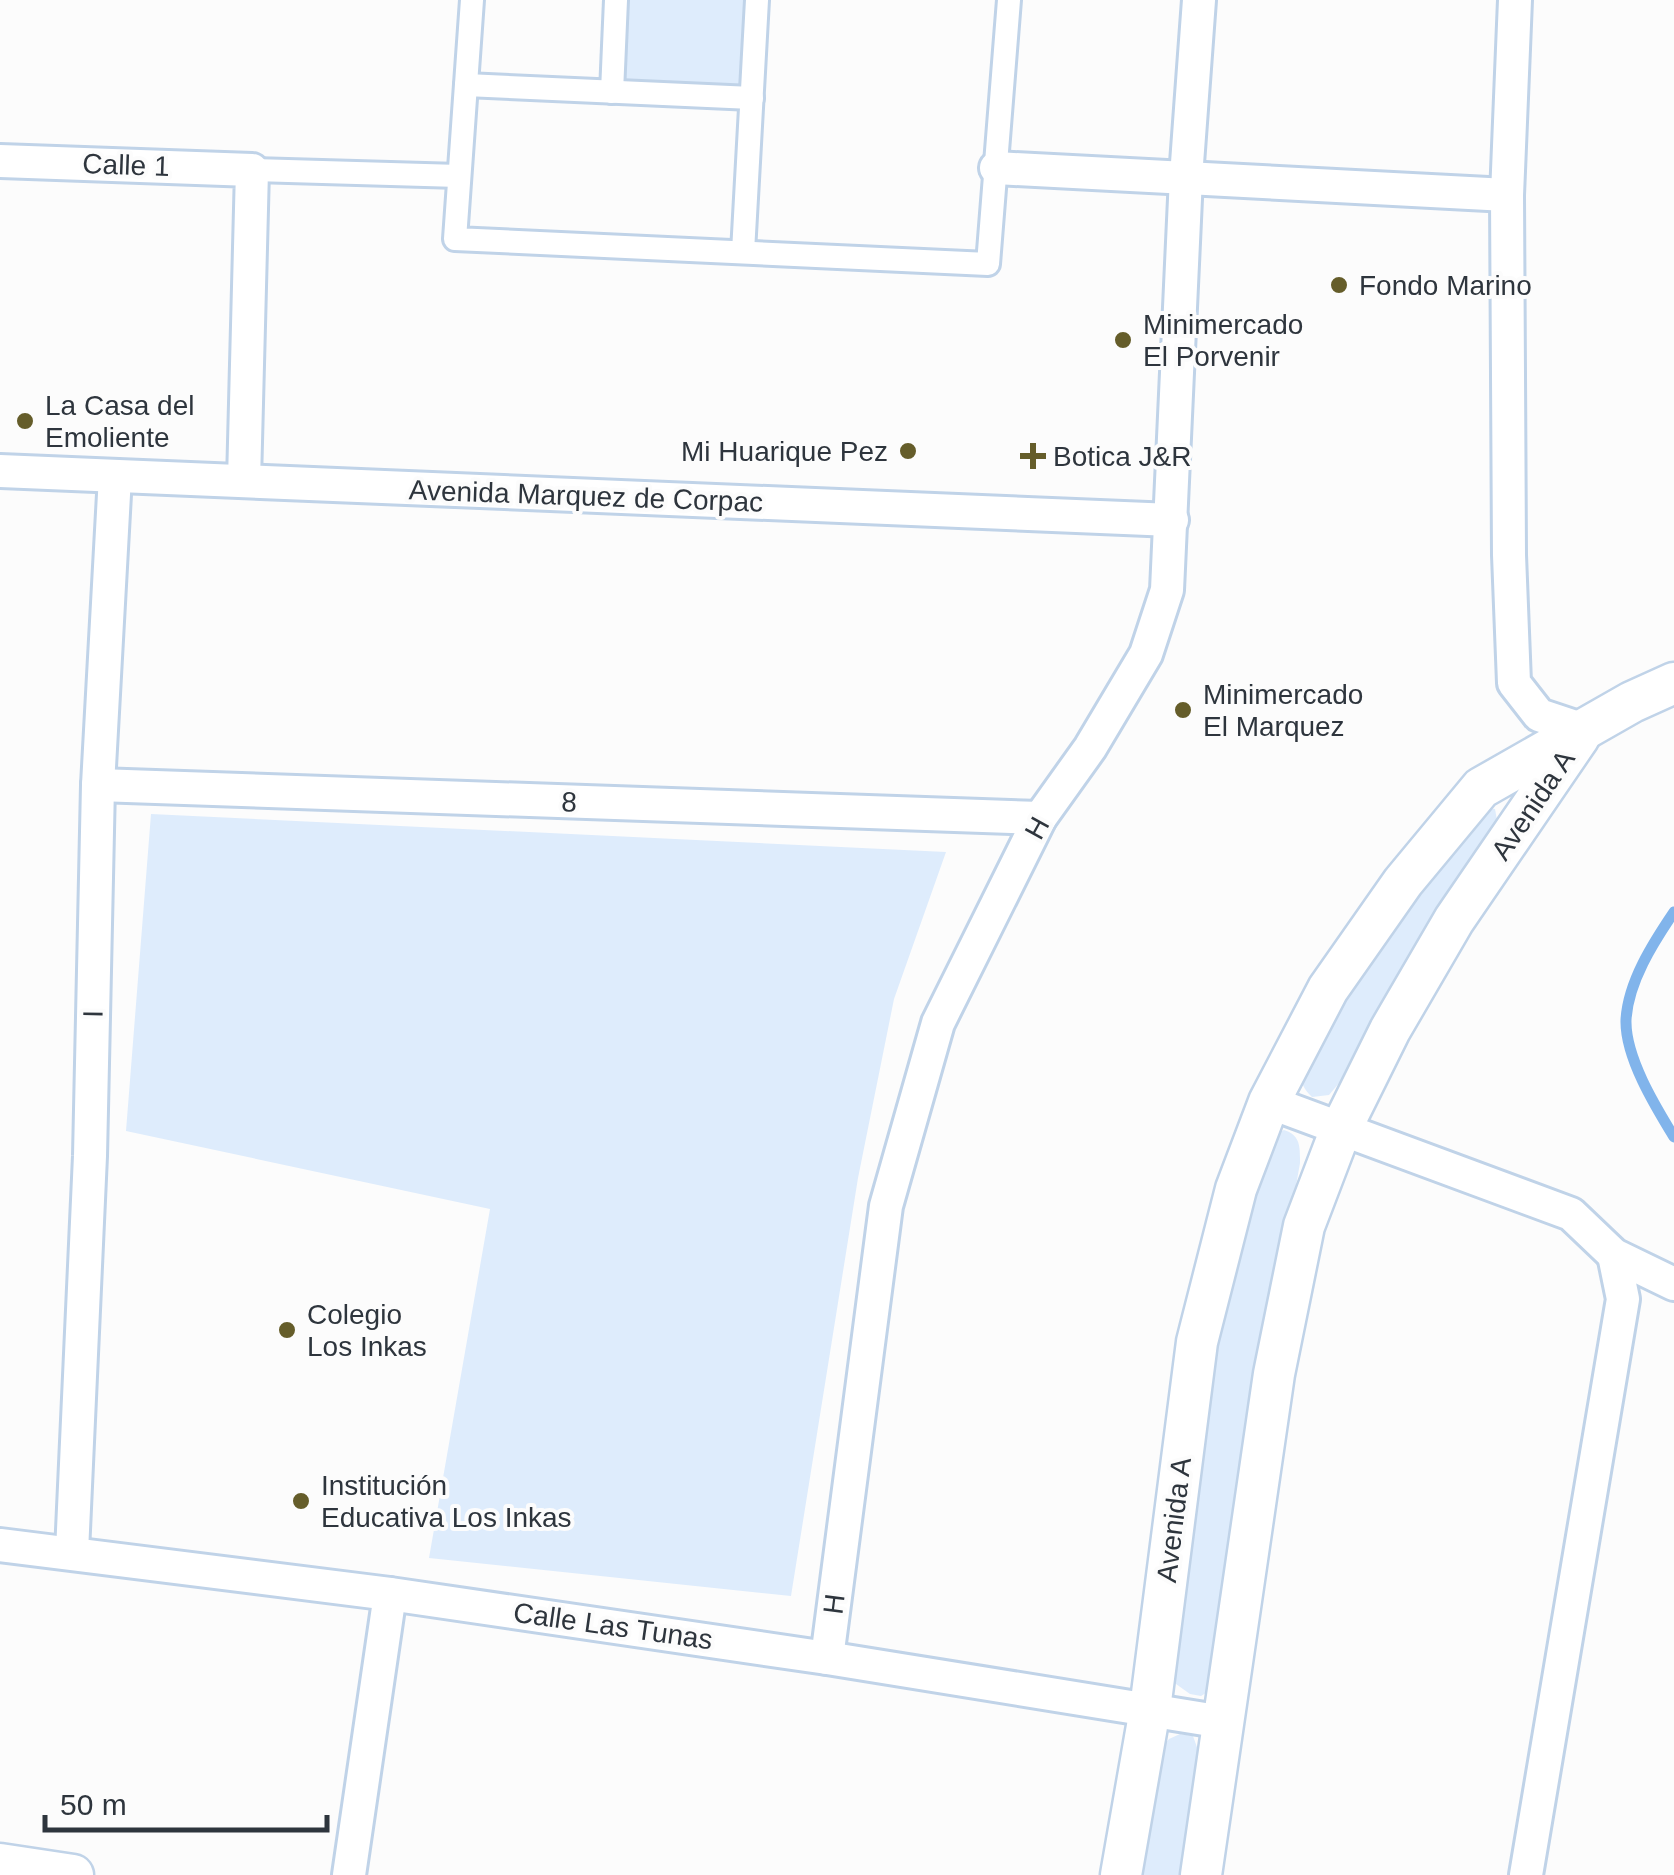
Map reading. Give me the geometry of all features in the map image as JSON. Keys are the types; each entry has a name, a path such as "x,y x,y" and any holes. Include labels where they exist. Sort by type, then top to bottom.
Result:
{"street":[{"path":"472,0 455,239 988,264 1009,0"},
{"path":"612,92 616,0"},
{"path":"743,252 757,0"},
{"name":"H","path":"827,1658 886,1206 938,1023 1040,818 1090,748 1146,654 1167,590 1186,176 1199,0"},
{"path":"1515,0 1507,194 1514,683 1539,715 1584,730 1674,683"},
{"path":"466,85 752,98"},
{"name":"Calle 1","path":"0,161 252,170"},
{"path":"996,168 1507,194"},
{"path":"244,481 252,170 460,176"},
{"name":"Avenida Marquez de Corpac","path":"0,472 1172,520"},
{"name":"I","path":"72,1552 90,1156 98,785 115,476"},
{"name":"Avenida A","path":"1121,1875 1150,1709 1198,1342 1236,1189 1269,1102 1328,989 1456,814 1481,788 1584,730"},
{"name":"Avenida A","path":"1201,1875 1274,1374 1304,1226 1340,1128 1390,1030 1454,920 1584,730"},
{"name":"8","path":"98,785 1040,818"},
{"path":"1269,1102 1571,1214 1614,1255 1674,1284"},
{"path":"1526,1875 1623,1299 1614,1255"},
{"name":"Calle Las Tunas","path":"0,1545 390,1594 827,1658 1224,1722"},
{"path":"349,1875 390,1594"},
{"path":"0,1864 72,1875"}],"shaded area":[{"path":"616,0 757,0 752,98 612,92"},
{"path":"1477,806 1495,809 1499,831 1345,1076 1329,1095 1312,1097 1302,1082 1302,1063"},
{"path":"151,814 946,852 894,999 858,1178 791,1596 429,1558 490,1209 126,1131"},
{"path":"1284,1130 1297,1139 1300,1163 1214,1688 1201,1696 1176,1684 1176,1663 1224,1288 1267,1144"},
{"path":"1180,1734 1193,1736 1203,1764 1185,1875 1143,1875 1160,1750"}],"waterway":[{"path":"1674,912 1637,977 1626,1020 1636,1065 1674,1137"}],"place":[{"name":"Fondo Marino","path":"1339,285"},
{"name":"Minimercado El Porvenir","path":"1123,340"},
{"name":"La Casa del Emoliente","path":"25,421"},
{"name":"Mi Huarique Pez","path":"908,451"},
{"name":"Botica J&R","path":"1033,456"},
{"name":"Minimercado El Marquez","path":"1183,710"},
{"name":"Colegio Los Inkas","path":"287,1330"},
{"name":"Institución Educativa Los Inkas","path":"301,1501"}]}
